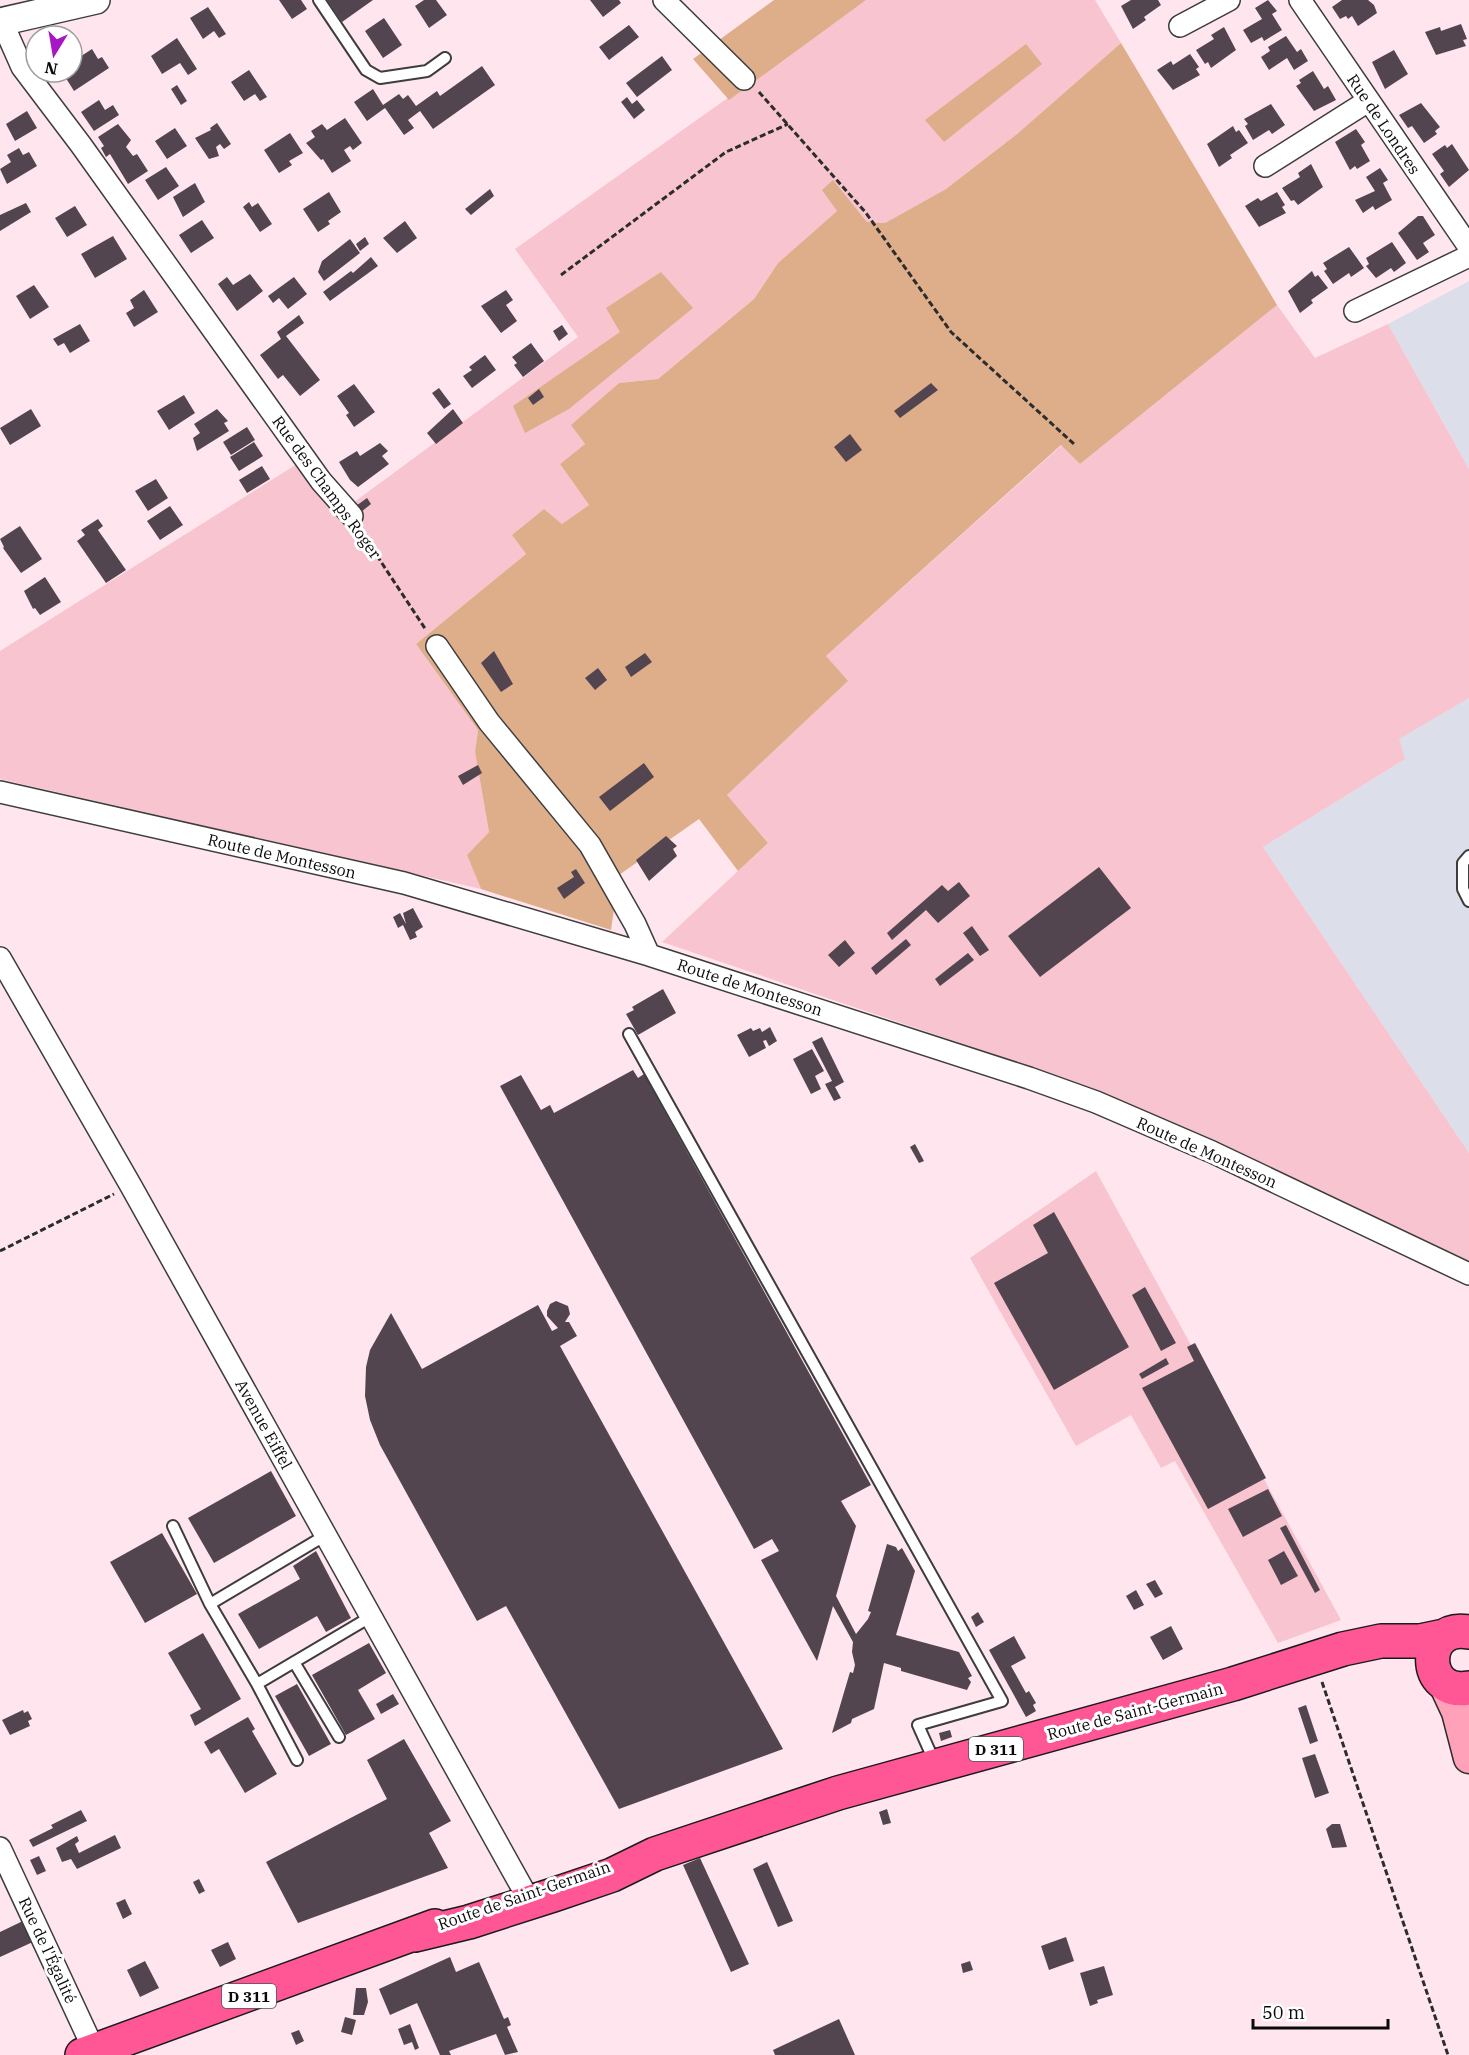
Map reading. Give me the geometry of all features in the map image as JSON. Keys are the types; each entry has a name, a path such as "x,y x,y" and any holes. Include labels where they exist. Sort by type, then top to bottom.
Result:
{"main road":[{"name":"Route de Saint-Germain","path":"415,1935 469,1922 553,1895 612,1875 636,1861 838,1792 1233,1684 1314,1657 1359,1645 1381,1641 1420,1641 1460,1632"},
{"path":"1460,1632 1432,1655 1449,1681 1469,1758"},
{"name":"Route de Saint-Germain","path":"1359,1645 1394,1650 1449,1681"},
{"path":"1469,1749 1469,1758"},
{"name":"Route de Saint-Germain","path":"89,2053 415,1935 466,1912 608,1863 636,1861"}],"street":[{"path":"1,22 96,0"},
{"path":"664,0 744,79"},
{"path":"1180,26 1229,0"},
{"name":"Rue de Londres","path":"1300,0 1469,247"},
{"name":"Rue des Champs Roger","path":"1,22 22,67 81,145 321,481 352,516"},
{"path":"1265,166 1368,101"},
{"path":"1355,311 1469,256"},
{"path":"436,646 489,722 590,845 635,924 649,955"},
{"name":"Route de Montesson","path":"0,792 404,883 649,955 1018,1074 1096,1102 1212,1152 1469,1274"},
{"name":"Avenue Eiffel","path":"0,958 131,1186 524,1892"},
{"name":"Rue de l'Égalité","path":"0,1848 89,2053"}],"lane":[{"path":"319,0 366,70 380,78 427,71 445,58"},
{"path":"1469,856 1463,863 1463,889 1469,901"},
{"path":"629,1034 1002,1701 918,1725 936,1766"},
{"path":"173,1526 210,1604 257,1684 297,1760"},
{"path":"210,1604 326,1535"},
{"path":"257,1684 372,1617"},
{"path":"294,1662 339,1737"}],"path":[{"path":"744,79 770,101 803,146 866,213 951,332 1074,444"},
{"path":"561,275 726,152 788,124"},
{"name":"Rue des Champs Roger","path":"352,516 436,646"},
{"path":"0,1251 131,1186"},
{"path":"1314,1657 1448,2055"}],"shaded area":[{"path":"774,0 866,0 729,100 693,59"},
{"path":"866,0 1095,0 1121,43 1017,134 946,189 885,223 867,222 833,181 837,211 778,263 754,299 658,379 619,383 572,425 585,444 560,464 589,505 562,524 544,509 512,535 526,554 416,644 478,730 475,752 489,832 467,855 481,889 0,779 0,651 297,464 324,501 338,514 578,337 515,249"},
{"path":"1121,43 1277,305 1080,464 1061,445 826,656 848,681 727,795 768,843 738,871 699,819 619,875 611,930 481,889 467,855 489,832 475,752 478,730 416,644 526,554 512,535 544,509 562,524 589,505 560,464 585,444 571,425 619,383 658,379 754,299 778,263 837,211 822,190 833,180 867,222 885,223 946,189 1017,134"},
{"path":"1026,44 1042,64 944,142 925,120"},
{"path":"661,272 693,308 569,409 525,433 513,406 620,332 606,308"},
{"path":"1469,281 1469,469 1388,324"},
{"path":"1277,305 1315,358 1388,324 1469,469 1469,698 1399,739 1405,759 1263,847 1469,1153 1469,1261 1090,1087 662,942 768,843 727,795 847,682 826,656 1062,445 1080,464"},
{"path":"1469,698 1469,1153 1263,847 1405,759 1398,739"},
{"path":"1096,1171 1341,1620 1278,1643 1175,1461 1161,1468 1131,1415 1076,1446 970,1258"}],"building":[{"path":"279,0 301,0 307,9 292,19"},
{"path":"327,0 373,0 342,22"},
{"path":"424,0 436,0 447,15 429,28 415,6"},
{"path":"590,0 619,0 621,3 603,17"},
{"path":"1131,0 1158,0 1161,5 1144,17 1146,20 1133,29 1121,6"},
{"path":"1268,0 1277,11 1272,14 1282,30 1264,41 1262,37 1251,43 1243,30 1262,19 1255,8"},
{"path":"1342,0 1368,0 1374,5 1377,13 1358,26 1352,16 1348,19 1346,16 1340,19 1332,7"},
{"path":"208,7 226,34 219,38 214,31 203,39 190,18"},
{"path":"384,18 402,45 383,58 365,31"},
{"path":"1461,24 1467,39 1463,40 1466,46 1436,55 1425,32 1440,27 1441,31"},
{"path":"629,25 639,37 609,60 599,47"},
{"path":"1224,27 1236,50 1211,68 1208,62 1205,64 1196,50 1214,39 1211,35"},
{"path":"1286,36 1297,52 1301,49 1308,61 1294,70 1287,58 1269,70 1261,57 1270,51 1268,47"},
{"path":"177,38 197,69 188,75 180,63 162,74 151,56"},
{"path":"92,49 98,59 102,57 109,68 74,91 70,84 84,84 84,54"},
{"path":"1394,50 1408,74 1385,89 1372,62"},
{"path":"1190,54 1199,67 1196,69 1200,75 1173,90 1157,70 1171,61 1173,65"},
{"path":"662,56 672,70 637,97 626,83"},
{"path":"482,66 495,85 433,129 420,111 408,120 414,128 404,135 385,108 367,121 354,102 373,89 383,105 399,94 403,99 408,95 416,106 437,91 440,96"},
{"path":"249,70 267,97 260,101 255,94 244,101 231,82"},
{"path":"1313,71 1324,89 1328,86 1336,100 1314,111 1296,86 1301,83 1299,80"},
{"path":"177,85 187,101 181,105 171,89"},
{"path":"627,97 632,104 637,100 645,110 634,119 621,102"},
{"path":"99,100 105,110 113,105 119,115 94,131 81,112"},
{"path":"1421,103 1440,127 1435,131 1437,134 1424,143 1412,126 1408,128 1399,115"},
{"path":"1271,104 1285,125 1272,134 1269,130 1253,140 1245,126 1248,124 1244,119"},
{"path":"27,111 37,128 15,141 6,124"},
{"path":"345,118 362,143 353,150 350,146 344,150 351,161 332,173 323,159 321,160 306,143 315,137 311,131 322,124 327,130"},
{"path":"217,123 231,144 224,149 220,144 216,147 219,156 209,159 195,138 211,130 210,128"},
{"path":"118,124 131,140 126,147 133,156 137,154 148,171 128,184 110,154 106,157 101,148 104,146 98,137"},
{"path":"1233,126 1236,132 1239,130 1248,143 1230,155 1232,158 1219,167 1207,144"},
{"path":"175,128 187,146 167,159 155,141"},
{"path":"1356,129 1365,142 1361,145 1370,161 1357,169 1355,166 1350,170 1335,142"},
{"path":"290,133 303,153 289,161 292,165 279,173 264,150"},
{"path":"1452,144 1469,170 1449,187 1440,174 1444,171 1432,154 1445,145 1447,148"},
{"path":"19,148 23,155 29,152 37,166 7,184 0,169 11,162 7,155"},
{"path":"1311,164 1323,187 1298,205 1294,200 1291,201 1282,188 1300,177 1298,173"},
{"path":"166,167 179,186 158,200 145,180"},
{"path":"1380,168 1388,180 1383,183 1392,200 1375,210 1373,206 1363,213 1355,200 1375,191 1366,177"},
{"path":"195,183 205,202 183,217 173,197"},
{"path":"490,189 494,196 471,215 465,209"},
{"path":"329,192 341,212 328,221 330,224 318,232 303,209"},
{"path":"1277,192 1285,205 1282,207 1286,213 1259,227 1245,206 1258,198 1261,201"},
{"path":"249,202 252,207 258,203 272,224 260,232 243,207"},
{"path":"26,203 31,212 0,231 0,215"},
{"path":"75,206 87,225 67,237 55,218"},
{"path":"1418,216 1423,216 1435,235 1423,243 1429,252 1417,260 1398,233"},
{"path":"202,220 214,238 191,253 179,235"},
{"path":"405,221 417,238 397,253 383,238"},
{"path":"113,236 127,259 95,278 81,254"},
{"path":"365,237 369,244 360,251 356,244"},
{"path":"350,239 360,253 324,281 318,272 322,261"},
{"path":"1392,242 1406,263 1394,272 1391,268 1376,278 1366,266 1369,264 1366,258"},
{"path":"1349,247 1364,268 1351,277 1349,273 1333,284 1324,271 1327,269 1323,263"},
{"path":"371,257 378,266 330,301 323,292 351,271 353,273"},
{"path":"1312,271 1315,277 1318,275 1328,288 1311,300 1313,303 1300,313 1288,291"},
{"path":"250,274 263,291 237,311 218,284 227,277 233,285"},
{"path":"294,277 307,294 288,309 279,298 273,303 268,296"},
{"path":"34,285 49,307 30,319 16,296"},
{"path":"144,290 158,312 134,327 126,313 134,308 130,300"},
{"path":"506,290 513,300 506,305 517,321 501,333 481,306"},
{"path":"299,315 304,323 286,336 320,380 300,396 283,375 278,379 260,355 281,339 277,332"},
{"path":"80,324 90,341 70,353 64,343 58,346 53,339"},
{"path":"562,325 568,334 559,341 553,331"},
{"path":"531,343 544,361 523,377 514,365 517,363 512,357"},
{"path":"485,355 496,370 472,388 463,376 472,370 469,367"},
{"path":"931,383 938,390 900,418 894,411"},
{"path":"354,384 375,412 354,427 346,415 349,413 337,396"},
{"path":"439,388 451,404 444,409 432,393"},
{"path":"539,389 544,397 533,405 528,398"},
{"path":"184,395 195,413 169,430 157,411"},
{"path":"31,409 41,426 10,445 0,428"},
{"path":"217,409 228,421 224,423 229,431 197,451 193,438 200,433 194,424"},
{"path":"453,409 463,423 436,444 427,433"},
{"path":"247,427 255,440 231,455 223,442"},
{"path":"850,434 862,450 846,462 834,447"},
{"path":"254,442 263,456 239,471 230,457"},
{"path":"380,443 388,451 382,456 389,464 358,487 350,480 339,462 357,451 360,456"},
{"path":"262,466 270,479 247,493 239,480"},
{"path":"156,479 168,498 148,511 135,491"},
{"path":"367,498 371,504 361,512 356,506"},
{"path":"170,506 183,525 160,540 147,521"},
{"path":"98,519 103,526 98,530 126,570 106,583 77,541 85,535 81,530"},
{"path":"20,526 42,559 21,573 3,548 0,539"},
{"path":"45,577 61,602 40,615 35,608 33,609 24,591"},
{"path":"494,651 513,684 501,692 481,663"},
{"path":"645,653 652,662 631,677 625,667"},
{"path":"598,668 607,680 595,690 585,678"},
{"path":"644,763 654,777 610,811 599,797"},
{"path":"478,765 482,773 463,785 458,776"},
{"path":"666,836 677,846 673,849 677,856 649,881 636,860"},
{"path":"1099,867 1131,908 1040,977 1008,936"},
{"path":"576,869 585,883 564,899 557,888 574,877 571,872"},
{"path":"959,882 970,896 938,923 926,910 892,940 887,933 942,885 948,891"},
{"path":"413,908 423,927 415,932 417,937 410,940 403,925 398,928 393,917 400,913 406,924 403,913"},
{"path":"972,926 989,950 980,956 963,933"},
{"path":"906,939 911,945 876,975 871,968"},
{"path":"845,940 855,953 839,967 828,955"},
{"path":"968,953 974,960 940,986 935,979"},
{"path":"663,989 676,1013 638,1035 626,1014 634,1010 632,1007"},
{"path":"770,1027 777,1041 769,1046 766,1040 763,1041 766,1048 749,1057 737,1035 751,1028 753,1031 760,1028 762,1032"},
{"path":"822,1037 844,1082 835,1087 841,1098 834,1101 825,1084 832,1081 812,1042"},
{"path":"812,1049 824,1071 815,1076 821,1089 811,1094 793,1059"},
{"path":"633,1070 638,1078 644,1074 871,1485 841,1501 856,1526 836,1596 856,1634 871,1612 868,1611 887,1544 896,1547 898,1551 902,1548 915,1571 896,1635 959,1652 972,1676 968,1678 971,1682 967,1690 901,1671 901,1668 884,1663 874,1709 852,1719 851,1723 832,1733 850,1672 853,1673 855,1665 852,1652 853,1642 833,1606 817,1661 761,1560 779,1551 772,1539 754,1549 500,1086 521,1075 541,1110 550,1105 554,1113"},
{"path":"915,1144 924,1161 919,1163 910,1147"},
{"path":"1054,1212 1129,1347 1054,1390 994,1283 1048,1253 1033,1225"},
{"path":"1145,1287 1176,1343 1161,1351 1132,1295"},
{"path":"556,1301 568,1306 570,1314 565,1322 569,1322 577,1336 560,1346 783,1749 619,1809 506,1606 477,1621 380,1445 370,1420 365,1396 366,1367 370,1350 391,1313 422,1369 538,1305 552,1331 558,1328 547,1316 550,1304"},
{"path":"1195,1343 1266,1478 1208,1509 1142,1388 1194,1361 1187,1347"},
{"path":"1166,1358 1169,1364 1142,1379 1139,1374"},
{"path":"271,1471 296,1516 214,1563 188,1518"},
{"path":"1268,1489 1282,1516 1243,1537 1228,1509"},
{"path":"1286,1525 1320,1590 1315,1593 1280,1528"},
{"path":"162,1533 197,1594 145,1623 110,1562"},
{"path":"316,1551 351,1618 326,1632 317,1616 259,1649 238,1614 300,1579 293,1566"},
{"path":"1284,1551 1298,1576 1281,1585 1268,1560"},
{"path":"1155,1580 1163,1594 1155,1598 1146,1584"},
{"path":"1136,1590 1144,1605 1134,1610 1126,1596"},
{"path":"978,1612 984,1622 976,1627 971,1617"},
{"path":"1171,1626 1183,1649 1163,1660 1150,1637"},
{"path":"203,1633 241,1699 195,1726 190,1715 201,1709 168,1653"},
{"path":"1014,1636 1026,1658 1011,1666 1026,1693 1029,1691 1036,1703 1033,1705 1036,1711 1026,1717 989,1650"},
{"path":"369,1643 386,1673 358,1690 375,1719 346,1735 312,1675"},
{"path":"297,1684 331,1744 309,1756 275,1696"},
{"path":"393,1694 399,1704 381,1714 376,1704"},
{"path":"1306,1705 1318,1741 1310,1744 1298,1708"},
{"path":"23,1710 24,1713 28,1711 32,1719 28,1721 30,1726 10,1735 2,1720"},
{"path":"248,1717 255,1729 252,1731 277,1774 245,1793 219,1749 211,1754 204,1742"},
{"path":"950,1730 952,1737 941,1741 939,1733"},
{"path":"404,1739 451,1821 429,1833 448,1868 298,1923 266,1862 387,1799 367,1760"},
{"path":"1315,1754 1329,1793 1315,1798 1302,1758"},
{"path":"887,1809 891,1823 883,1825 879,1812"},
{"path":"81,1810 87,1821 33,1847 29,1840 53,1828 51,1825"},
{"path":"1332,1824 1340,1824 1347,1847 1332,1848 1326,1829"},
{"path":"115,1835 121,1848 77,1869 71,1859 62,1862 56,1848 77,1836 79,1841 75,1844 79,1853"},
{"path":"39,1856 46,1871 37,1875 30,1860"},
{"path":"700,1858 749,1964 731,1972 683,1865"},
{"path":"767,1862 793,1921 778,1927 753,1869"},
{"path":"199,1879 205,1891 199,1894 193,1882"},
{"path":"125,1899 132,1914 123,1919 116,1903"},
{"path":"25,1920 35,1941 0,1957 0,1932"},
{"path":"1066,1937 1074,1961 1049,1970 1041,1946"},
{"path":"228,1942 236,1959 220,1967 211,1950"},
{"path":"450,1957 456,1972 479,1962 504,2019 508,2017 511,2025 507,2027 518,2052 505,2055 496,2034 449,2051 451,2055 440,2055 417,2003 390,2015 379,1989"},
{"path":"145,1961 159,1988 140,1997 127,1970"},
{"path":"970,1961 973,1970 963,1973 961,1964"},
{"path":"1104,1966 1113,1995 1097,2000 1098,2003 1090,2006 1080,1973"},
{"path":"356,1988 366,1988 368,2002 364,2015 353,2015"},
{"path":"345,2017 356,2020 352,2035 341,2032"},
{"path":"839,2019 855,2055 775,2055 773,2050"},
{"path":"410,2024 419,2048 415,2050 412,2042 404,2045 398,2029"},
{"path":"299,2030 304,2041 296,2045 291,2033"}]}
